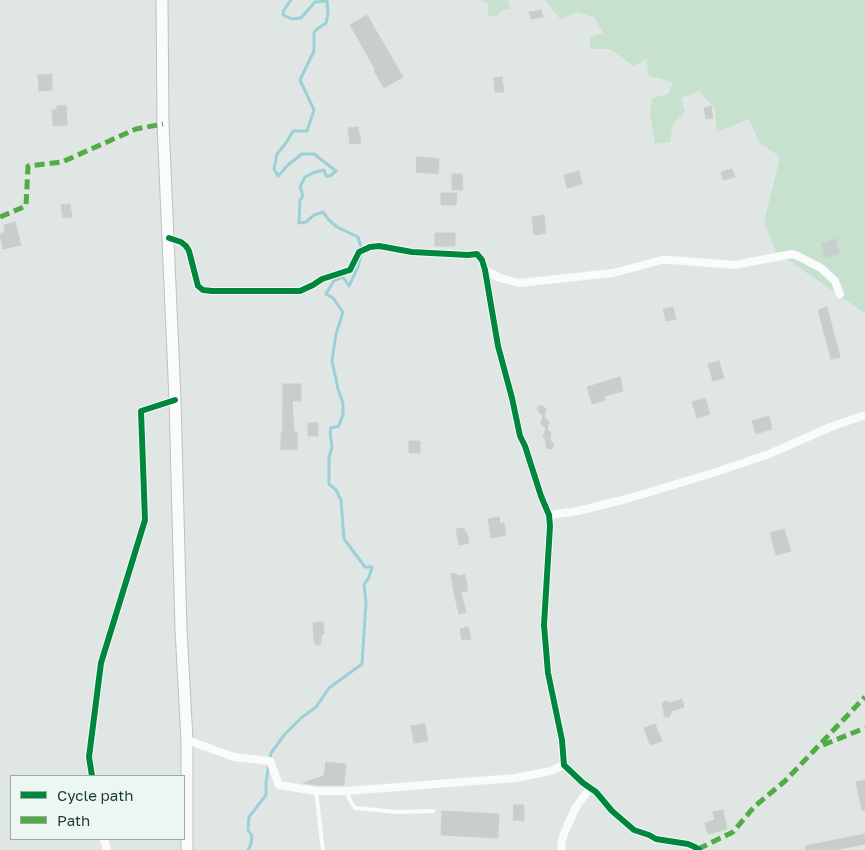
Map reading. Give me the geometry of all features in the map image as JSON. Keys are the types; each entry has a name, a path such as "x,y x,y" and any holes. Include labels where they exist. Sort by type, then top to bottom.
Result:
{"main road":[{"path":"162,0 163,124 175,400 181,630 187,740 187,850"}],"street":[{"path":"169,238 186,246 198,286 203,290 212,291 300,291 322,279 350,270 359,252 370,246 412,252 477,254 482,260 485,270 498,346 520,436 549,515 544,625 548,673 562,740 564,765 596,792 612,811 634,830 664,841 688,844 699,850"},
{"path":"485,270 500,278 518,283 612,273 662,260 734,265 792,254 820,268 835,281 840,294"},
{"path":"92,775 89,757 101,663 145,520 141,411 175,400"},
{"path":"549,515 578,511 622,500 713,473 768,454 865,414"},
{"path":"187,740 234,757 270,761 279,785 316,791 346,791 515,778 551,771 564,765"},
{"path":"561,850 565,831 576,807 590,788"}],"lane":[{"path":"316,791 323,850"},
{"path":"346,791 355,808 397,812 433,811"}],"green space":[{"path":"482,0 508,0 511,9 502,10 498,16 488,16 488,4"},
{"path":"545,0 865,0 865,313 776,252 764,223 780,157 759,142 749,119 717,132 715,109 699,91 681,98 685,112 673,124 670,142 655,144 650,113 652,98 668,94 673,82 649,76 646,59 634,66 610,49 590,49 590,37 603,33 594,17 575,12 561,20"}],"building":[{"path":"541,10 543,17 531,19 529,12"},
{"path":"367,15 403,77 384,88 350,25"},
{"path":"52,74 52,90 39,91 38,75"},
{"path":"502,77 504,92 495,92 494,78"},
{"path":"57,106 66,106 67,125 53,126 52,110 57,110"},
{"path":"711,106 713,118 706,119 704,108"},
{"path":"358,127 361,143 350,144 348,128"},
{"path":"417,157 439,159 438,174 416,172"},
{"path":"732,169 735,177 723,180 721,172"},
{"path":"579,171 582,184 567,188 564,175"},
{"path":"452,174 462,174 463,190 452,190"},
{"path":"441,193 457,193 456,205 441,205"},
{"path":"70,204 72,217 63,218 61,205"},
{"path":"544,215 546,233 534,235 532,217"},
{"path":"15,222 21,245 3,249 0,234 5,232 4,225"},
{"path":"435,233 455,233 455,246 435,246"},
{"path":"836,239 839,254 825,257 822,243"},
{"path":"673,307 676,319 666,321 663,309"},
{"path":"827,307 840,357 831,359 818,310"},
{"path":"719,361 724,378 713,381 708,364"},
{"path":"620,377 623,391 604,396 605,400 592,404 587,387"},
{"path":"283,384 301,384 301,401 292,401 294,432 297,432 297,449 281,450"},
{"path":"705,398 710,414 697,418 692,402"},
{"path":"539,406 543,406 546,409 544,416 549,422 547,429 551,433 550,440 554,446 551,449 546,447 546,441 543,436 546,428 541,424 543,416 537,409"},
{"path":"769,416 772,429 756,434 752,421"},
{"path":"308,423 318,423 318,436 308,436"},
{"path":"409,441 420,441 420,453 409,453"},
{"path":"499,517 500,524 504,523 506,535 491,538 488,519"},
{"path":"464,528 469,543 459,545 456,529"},
{"path":"784,529 791,551 776,555 770,533"},
{"path":"456,573 457,576 465,575 468,591 461,592 466,612 459,614 451,574"},
{"path":"323,622 324,634 322,634 321,642 317,645 314,641 313,623"},
{"path":"468,627 471,639 462,640 460,629"},
{"path":"682,699 684,707 672,711 669,717 664,717 663,702 670,703"},
{"path":"425,724 428,741 414,743 411,726"},
{"path":"655,724 662,741 650,745 644,728"},
{"path":"326,762 346,764 344,785 303,783 324,776"},
{"path":"865,780 865,810 862,810 856,782"},
{"path":"514,805 524,805 524,821 513,820"},
{"path":"723,810 727,829 708,834 705,823 715,820 713,812"},
{"path":"442,811 499,814 498,838 441,835"},
{"path":"865,834 865,844 834,850 806,850 805,846"}],"waterway":[{"path":"248,850 252,836 248,830 249,817 266,795 266,782 271,753 285,734 301,718 316,707 329,688 362,664 366,602 364,585 372,567 365,567 344,539 341,500 336,490 329,484 329,458 332,447 330,432 331,428 339,426 343,414 343,403 332,361 336,334 343,312 333,298 326,294 334,281 343,277 349,286 358,267 362,250 358,237 337,227 323,212 314,215 306,222 299,223 300,200 303,196 300,187 305,177 324,170 326,176 330,176 336,171 314,154 302,154 278,176 274,169 277,154 293,131 307,131 314,110 300,80 314,51 314,33 326,23 328,14 327,1 315,2 301,18 292,19 283,15 291,0"}],"marked path":[{"path":"0,217 26,206 28,166 62,162 136,129 163,124"},
{"path":"698,849 733,832 754,807 785,781 865,697"},
{"path":"823,745 865,728"}],"cycle path":[{"path":"169,238 186,246 198,286 203,290 212,291 300,291 322,279 350,270 359,252 370,247 379,246 412,252 477,254 482,260 485,270 498,346 520,436 549,515 544,625 548,673 562,740 564,765 583,783 596,792 612,811 634,830 656,839 688,844 699,850"},
{"path":"92,775 89,757 101,663 145,520 141,411 175,400"}]}
